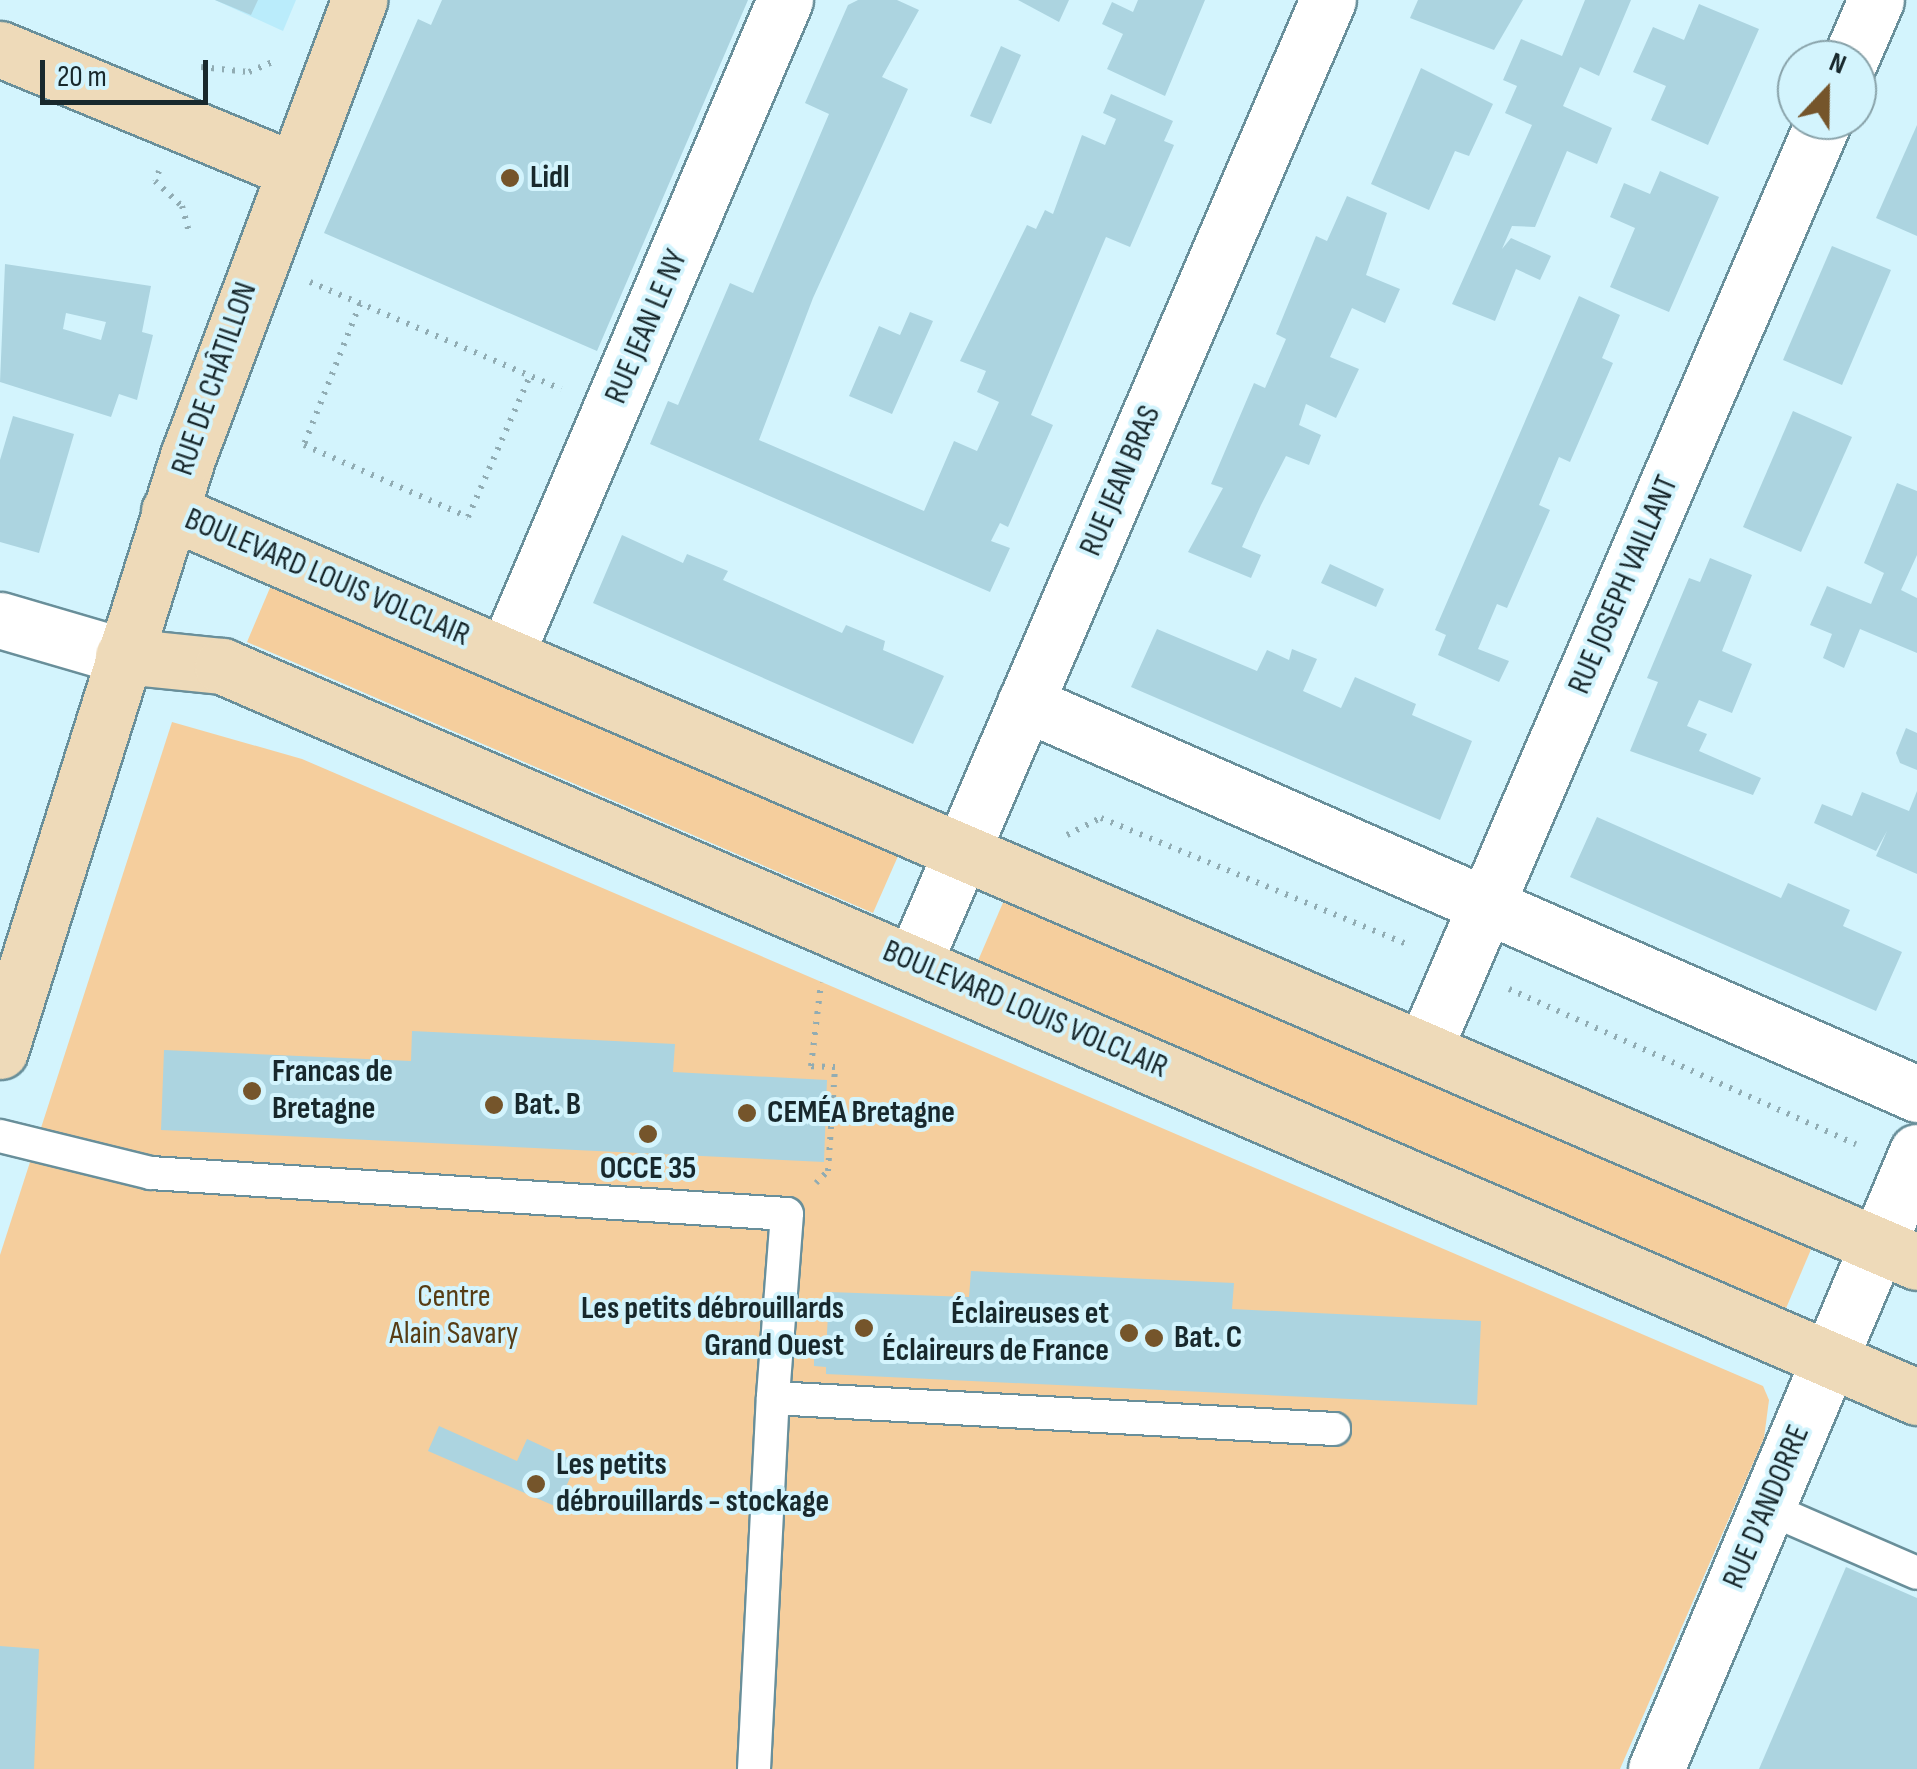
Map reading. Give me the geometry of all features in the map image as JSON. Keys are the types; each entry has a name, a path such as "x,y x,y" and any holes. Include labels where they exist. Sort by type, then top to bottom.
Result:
{"street":[{"name":"RUE DE CHÂTILLON","path":"0,1051 170,512 292,170 359,0"},
{"name":"RUE JEAN LE NY","path":"506,654 785,0"},
{"name":"RUE JEAN BRAS","path":"914,962 1328,0"},
{"path":"1859,40 1876,0"},
{"path":"0,49 292,170"},
{"name":"RUE JOSEPH VAILLANT","path":"1424,1050 1815,140"},
{"name":"BOULEVARD LOUIS VOLCLAIR","path":"170,512 1897,1253"},
{"path":"0,620 123,656"},
{"name":"BOULEVARD LOUIS VOLCLAIR","path":"123,656 222,666 1917,1397"},
{"path":"1025,703 1917,1094"},
{"name":"RUE D'ANDORRE","path":"1656,1769 1829,1359 1897,1253 1917,1152"}],"lane":[{"path":"0,1136 151,1173 786,1214 754,1769"},
{"path":"773,1398 1334,1428"},
{"path":"1766,1508 1917,1573"}],"path":[{"path":"300,278 611,410"},
{"path":"360,304 304,445 468,517 530,376"},
{"path":"810,1079 822,967"},
{"path":"786,1214 828,1171 835,1067 811,1066"}],"shaded area":[{"path":"215,0 296,0 283,31"}],"green space":[{"path":"275,576 902,847 873,913 247,642"},
{"name":"Centre Alain Savary","path":"172,722 302,759 1763,1386 1769,1400 1764,1438 1620,1769 0,1769 0,1255"},
{"path":"1008,891 1815,1240 1784,1313 977,963"}],"building":[{"path":"215,0 258,0 251,15"},
{"name":"Lidl","path":"442,0 748,0 597,351 324,233 418,19 431,25"},
{"path":"858,0 897,0 919,10 882,77 908,89 813,298 759,440 924,511 954,441 977,451 999,402 977,392 986,371 960,361 1027,225 1036,229 1045,210 1053,214 1082,135 1105,145 1116,119 1103,113 1111,94 1173,121 1164,141 1174,145 1130,247 1106,237 1031,415 1053,425 1008,527 1000,523 991,541 1010,548 990,592 650,444 668,401 678,405 730,283 753,293 829,114 805,103 848,5"},
{"path":"1018,0 1069,0 1059,22"},
{"path":"1138,0 1205,0 1165,96 1107,69 1123,34 1102,24 1112,2 1133,12"},
{"path":"1418,0 1523,0 1494,50 1410,18"},
{"path":"1585,0 1631,0 1599,76 1580,67 1563,106 1612,128 1597,164 1567,151 1535,227 1512,226 1502,249 1511,238 1551,256 1540,280 1516,269 1495,321 1452,304 1532,125 1505,113 1517,86 1503,80 1521,39 1562,56"},
{"path":"1699,4 1759,29 1708,145 1651,120 1666,86 1633,72 1653,27 1684,40"},
{"path":"1001,46 1021,55 991,124 970,116"},
{"path":"1421,68 1493,104 1469,156 1455,151 1429,210 1371,184"},
{"path":"1917,125 1917,236 1876,218"},
{"path":"1660,171 1719,197 1669,312 1610,287 1635,228 1610,217 1624,183 1650,194"},
{"path":"1347,196 1387,213 1366,275 1400,289 1385,323 1352,308 1330,357 1359,369 1336,418 1306,404 1299,425 1321,435 1309,465 1286,456 1261,505 1242,547 1261,555 1251,578 1188,552 1223,488 1211,484 1254,383 1265,388 1286,339 1276,334 1316,236 1327,241"},
{"path":"1832,246 1891,270 1842,385 1783,360"},
{"path":"5,264 151,286 142,332 153,335 137,400 119,394 111,417 0,382","holes":["66,313 106,322 101,340 63,329"]},
{"path":"1579,296 1620,315 1602,358 1613,363 1570,462 1559,457 1539,505 1550,510 1507,608 1497,604 1478,649 1509,661 1499,682 1438,655 1446,635 1435,630"},
{"path":"910,312 933,321 892,414 849,396 879,326 900,335"},
{"path":"1793,411 1852,437 1801,552 1743,527"},
{"path":"13,416 74,434 39,553 0,542 0,460"},
{"path":"1897,483 1917,491 1917,555 1901,590 1917,598 1917,653 1860,629 1844,668 1823,658 1832,634 1810,625 1827,586 1871,604 1884,573 1864,563"},
{"path":"622,535 683,563 687,554 728,571 723,580 842,633 846,625 885,641 883,650 944,676 913,744 593,603"},
{"path":"1710,558 1752,575 1722,651 1752,664 1732,713 1699,700 1687,726 1707,734 1699,751 1761,778 1753,795 1630,751 1658,682 1647,678 1689,578 1700,582"},
{"path":"1330,564 1384,589 1376,607 1321,583"},
{"path":"1157,629 1257,671 1267,650 1289,660 1292,649 1317,659 1303,691 1341,708 1355,677 1416,704 1412,715 1472,741 1440,820 1131,687"},
{"path":"1906,728 1917,733 1917,770 1900,763 1896,753"},
{"path":"1917,791 1917,874 1876,856 1887,831 1876,851 1814,823 1822,804 1852,816 1862,792 1909,811"},
{"path":"1597,817 1781,898 1788,883 1850,910 1843,926 1902,952 1876,1011 1570,877"},
{"name":"Bat. B","path":"412,1031 675,1044 673,1072 827,1080 824,1162 161,1130 164,1050 411,1061"},
{"name":"Bat. C","path":"971,1271 1234,1283 1232,1309 1481,1321 1477,1405 826,1374 826,1367 814,1366 814,1354 826,1354 829,1292 969,1297"},
{"name":"Les petits débrouillards - stockage","path":"439,1426 517,1461 527,1439 577,1462 557,1507 428,1451"},
{"path":"1846,1567 1917,1598 1917,1769 1759,1769"},
{"path":"0,1646 39,1649 34,1769 0,1769"}],"place":[{"name":"Lidl","path":"510,178"},
{"name":"Francas de Bretagne","path":"252,1091"},
{"name":"Bat. B","path":"494,1105"},
{"name":"CEMÉA Bretagne","path":"747,1113"},
{"name":"OCCE 35","path":"648,1134"},
{"name":"Les petits débrouillards Grand Ouest","path":"864,1328"},
{"name":"Éclaireuses et Éclaireurs de France","path":"1129,1333"},
{"name":"Bat. C","path":"1154,1338"},
{"name":"Les petits débrouillards - stockage","path":"536,1484"}]}
